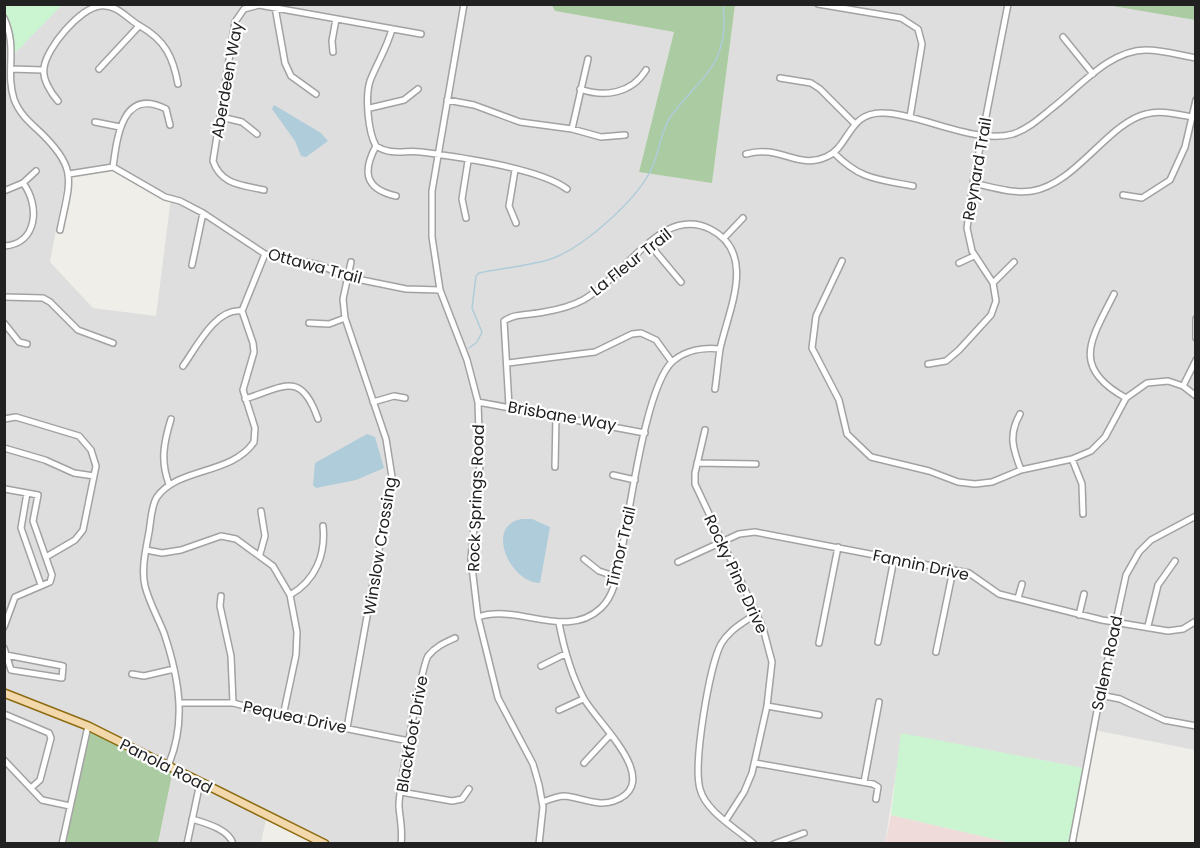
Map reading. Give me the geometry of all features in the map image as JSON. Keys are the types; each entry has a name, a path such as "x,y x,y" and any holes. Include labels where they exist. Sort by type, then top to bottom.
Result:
{"main road":[{"name":"Panola Road","path":"4,693 88,726 325,843"}],"street":[{"name":"Rock Springs Road","path":"464,4 438,155 431,209 432,237 440,290 467,360 478,402 480,464 471,543 478,617 498,698 533,764 542,802 543,825 539,843"},
{"path":"818,4 901,18 918,28 922,44 910,117"},
{"name":"Reynard Trail","path":"993,283 974,256 967,228 973,183 1008,4"},
{"path":"58,101 43,70 51,48 72,24 92,8 108,5 149,30 168,51 174,60 178,84"},
{"name":"Aberdeen Way","path":"264,190 223,179 216,172 213,161 238,15 249,6 274,7 421,34"},
{"path":"274,7 285,63 296,82 316,94"},
{"path":"4,18 12,40 11,69 15,102 26,119 62,155 69,174 60,230"},
{"path":"333,52 332,41 336,19"},
{"path":"99,69 139,26"},
{"path":"392,29 388,44 370,82 368,126 376,146 368,168 370,180 376,189 396,196"},
{"path":"1063,37 1093,74"},
{"path":"746,154 771,150 808,162 834,153 854,123 880,112 982,134 1005,136 1022,130 1118,56 1136,51 1152,51 1196,58"},
{"path":"572,129 588,59"},
{"path":"11,69 43,70"},
{"path":"580,90 603,94 631,88 639,82 646,70"},
{"path":"780,78 811,83 854,123"},
{"path":"370,108 404,100 418,89"},
{"path":"447,100 474,105 520,122 572,129 601,137 625,135"},
{"path":"1123,195 1142,198 1170,180 1185,147 1196,100"},
{"path":"69,174 113,167 120,128 128,112 147,103 166,109 170,125"},
{"path":"973,183 1017,191 1038,190 1058,181 1137,117 1161,112 1192,117"},
{"path":"221,117 242,122 256,134"},
{"path":"95,122 120,128"},
{"path":"376,146 392,153 419,152 545,176 567,189"},
{"path":"834,153 853,171 867,177 913,186"},
{"path":"466,218 462,199 468,161"},
{"name":"Ottawa Trail","path":"113,167 165,197 180,201 203,213 266,254 320,265 347,277 406,289 440,290"},
{"path":"515,170 509,206 516,223"},
{"path":"4,191 22,183 36,171"},
{"path":"4,246 16,245 30,231 34,208 22,183"},
{"path":"192,265 203,213"},
{"path":"715,389 720,349 737,280 734,257 724,238 743,218"},
{"name":"La Fleur Trail","path":"509,406 504,321 510,317 545,312 581,301 671,228 688,224 704,226 724,238"},
{"path":"650,245 681,282"},
{"path":"168,766 177,740 181,703 174,669 146,586 146,550 153,505 169,484 219,467 250,448 254,442 255,428 245,399 244,381 254,352 242,311 266,254"},
{"path":"959,263 974,256"},
{"path":"842,261 816,316 812,348 832,384 847,435 871,457 929,471 958,482 975,484 992,482 1021,470 1072,459 1100,444 1126,398 1146,383 1168,381 1183,386 1196,396"},
{"name":"Winslow Crossing","path":"347,728 392,477 389,451 345,318 343,299 351,262"},
{"path":"927,364 946,361 991,315 996,301 993,283 1014,262"},
{"path":"1114,294 1091,340 1090,358 1093,369 1104,385 1126,398"},
{"path":"4,297 31,296 51,302 78,330 113,343"},
{"path":"183,366 224,314 236,310 242,311"},
{"path":"309,323 329,324 345,318"},
{"path":"1196,319 1196,338"},
{"path":"4,323 19,342 27,344"},
{"path":"508,363 595,352 632,334 641,333 656,340 672,362 697,349 720,349"},
{"path":"1183,386 1196,360"},
{"name":"Timor Trail","path":"559,623 597,611 611,594 617,577 645,433 659,380 672,362"},
{"path":"245,399 282,387 298,388 310,397 318,419"},
{"path":"373,402 394,396 405,398"},
{"name":"Brisbane Way","path":"478,402 645,433"},
{"path":"1020,414 1011,435 1021,470"},
{"path":"555,467 556,416"},
{"path":"4,419 16,417 80,436 91,450 96,466 83,530 75,540 46,557"},
{"path":"169,484 162,468 164,445 171,419"},
{"name":"Rocky Pine Drive","path":"705,430 695,473 696,490 766,635 772,662 767,706 755,763 744,792 726,820"},
{"path":"4,448 45,460 74,473 94,476"},
{"path":"1072,459 1082,484 1083,514"},
{"path":"697,463 756,464"},
{"path":"613,475 635,480"},
{"path":"5,489 38,495 33,521 52,579 15,597 5,625"},
{"path":"27,493 21,528 41,585"},
{"path":"260,554 265,536 261,511"},
{"name":"Salem Road","path":"1072,843 1126,575 1139,552 1159,535 1196,516"},
{"path":"290,595 312,578 321,551 323,526"},
{"name":"Fannin Drive","path":"678,562 739,534 754,532 969,573 999,594 1079,615 1175,631 1196,621"},
{"path":"146,550 162,553 181,550 221,536 236,539 260,554 273,566 290,595 297,632 296,655 283,716"},
{"path":"819,643 838,547"},
{"path":"584,559 599,571 617,577"},
{"path":"878,642 894,559"},
{"path":"1148,626 1158,585 1175,561"},
{"path":"936,652 953,570"},
{"path":"1018,598 1022,584"},
{"path":"1079,615 1084,594"},
{"path":"221,596 220,606 231,656 233,703"},
{"path":"478,617 489,613 514,613 559,623 565,654 584,699 609,736 626,752 630,762 629,791 622,797 607,803 564,796 542,802"},
{"path":"754,843 713,810 700,789 698,756 717,653 733,629 755,615"},
{"name":"Blackfoot Drive","path":"401,843 403,828 399,807 401,792 409,741 427,658 438,646 455,638"},
{"path":"4,648 6,655 11,670 62,678 63,666 6,655"},
{"path":"541,666 565,654"},
{"path":"132,674 144,676 174,669"},
{"path":"1100,695 1120,699 1164,720 1196,726"},
{"path":"559,710 584,699"},
{"path":"864,782 879,702"},
{"name":"Pequea Drive","path":"181,703 233,703 283,716 409,741"},
{"path":"767,706 819,715"},
{"path":"4,714 49,733 51,738 40,780 31,788"},
{"path":"62,843 88,726"},
{"path":"584,763 609,736"},
{"path":"4,760 42,800 70,806"},
{"path":"755,763 864,782 878,787 876,799"},
{"path":"187,843 200,783"},
{"path":"401,792 452,801 462,798 469,789"},
{"path":"192,819 219,829 232,838 233,843"},
{"path":"774,843 804,833"}],"shaded area":[{"path":"62,4 552,4 555,11 674,32 639,172 712,182 735,5 1107,4 1195,20 1195,750 1094,730 1089,769 902,734 885,843 326,844 267,814 261,843 158,844 173,770 84,726 65,843 5,843 4,21 15,53","holes":["106,168 124,171 171,198 156,316 93,308 50,262 67,171"]},
{"path":"891,815 1011,843 885,844"}],"green space":[{"path":"4,5 62,5 14,54 5,21"},
{"path":"552,5 735,5 712,183 639,172 674,32 555,11"},
{"path":"1107,5 1195,5 1195,20"},
{"path":"84,725 173,770 158,843 66,844"},
{"path":"901,733 1089,769 1074,843 1011,843 891,815"}],"water":[{"path":"274,105 321,133 328,141 306,157 301,156 295,141 272,109"},
{"path":"367,434 375,437 384,468 356,480 316,488 313,485 315,463"},
{"path":"522,519 532,519 550,527 540,583 519,574 506,553 503,542 505,532 511,523"}],"waterway":[{"path":"469,348 477,342 482,332 472,308 476,276 479,273 543,261 564,253 607,222 643,184 653,165 671,116 711,68 718,56 724,25 723,4"}]}
